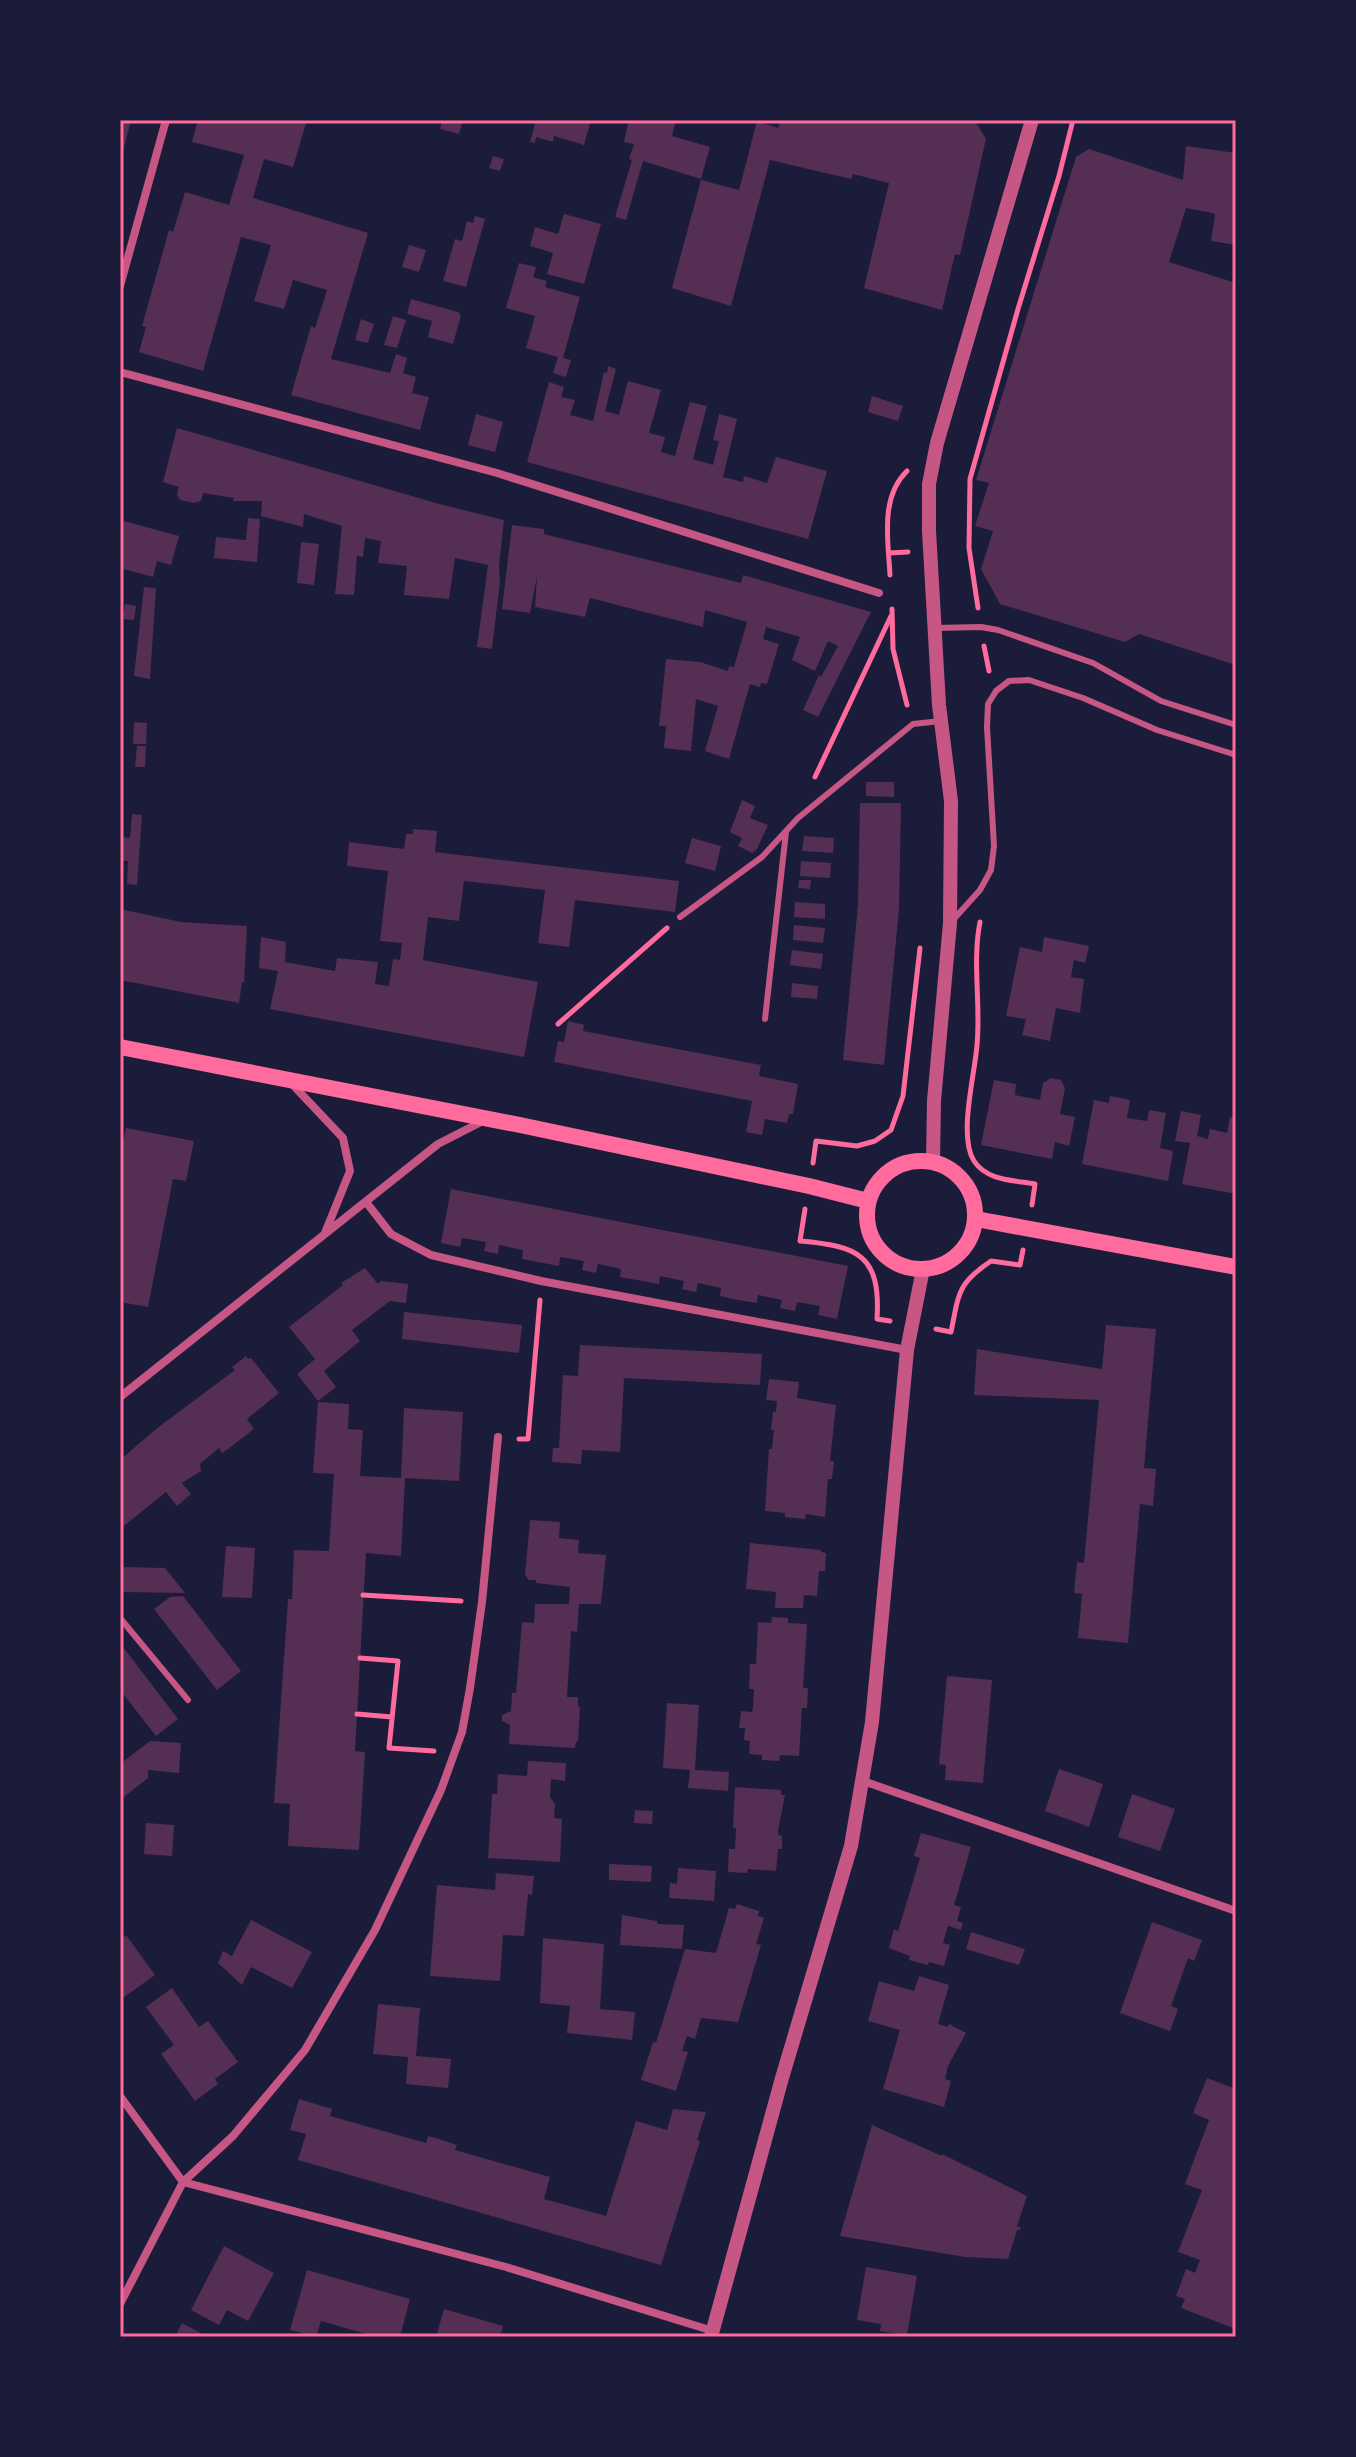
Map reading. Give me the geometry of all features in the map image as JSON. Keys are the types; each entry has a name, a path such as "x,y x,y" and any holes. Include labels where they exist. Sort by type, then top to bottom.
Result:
{"main road":[{"path":"120,1047 488,1119 868,1201"},
{"path":"933,1162 951,1170 965,1183 974,1200 976,1219 972,1235 964,1249 939,1267 906,1267 891,1260 879,1249 870,1234 868,1201 880,1180 900,1164 933,1162"},
{"path":"976,1219 1236,1267"}],"street":[{"path":"120,286 166,120"},
{"path":"933,1162 934,1101 950,923 951,801 941,721 929,484 937,443 1032,120"},
{"path":"120,372 497,473 879,593"},
{"path":"288,1080 343,1138 350,1171 325,1233"},
{"path":"120,1397 438,1144 488,1119"},
{"path":"366,1202 391,1234 431,1255 541,1281 907,1350"},
{"path":"120,2096 183,2182 506,2267 712,2334 782,2078 851,1846 873,1706 907,1350 923,1269"},
{"path":"120,2304 183,2182 233,2136 305,2050 375,1930 441,1790 462,1732 482,1602 498,1437"},
{"path":"863,1781 1236,1911"}],"lane":[{"path":"935,628 981,627 998,630 1093,663 1161,701 1236,725"},
{"path":"950,923 980,890 991,870 994,846 988,704 996,691 1009,681 1029,680 1083,698 1157,730 1236,755"},
{"path":"680,917 762,857 798,818 913,724 941,721"},
{"path":"765,1019 786,832"},
{"path":"120,1618 188,1700"}],"path":[{"path":"890,581 888,511 895,482 937,443"},
{"path":"891,604 893,649 913,724"},
{"path":"798,818 810,786 892,613"},
{"path":"558,1024 680,917"},
{"path":"816,1141 857,1146 875,1141 891,1130 903,1096 921,937"},
{"path":"800,1241 837,1244 857,1254 867,1264 875,1280 877,1319"},
{"path":"951,1332 960,1288 973,1273 991,1261 1020,1265"},
{"path":"498,1437 528,1439 541,1281"},
{"path":"363,1595 482,1602"},
{"path":"360,1658 398,1661 389,1748 455,1752"},
{"path":"357,1714 392,1717"}],"building":[{"path":"120,120 131,120 121,160 120,160"},
{"path":"198,120 256,123 258,120 307,120 293,167 264,159 253,198 368,233 331,359 390,373 396,354 407,358 403,373 416,377 412,393 429,397 420,430 291,395 311,326 315,328 327,290 293,280 284,309 254,301 271,245 241,237 203,371 139,352 146,327 142,326 169,230 173,232 185,192 229,205 244,155 192,142"},
{"path":"442,120 463,120 459,134 440,129"},
{"path":"536,120 591,120 584,145 554,136 553,142 536,137 535,143 530,142"},
{"path":"629,120 676,120 672,136 710,147 701,179 643,161 626,220 615,217 632,160 629,159 634,144 624,142"},
{"path":"780,120 959,120 977,124 986,139 960,255 955,254 942,310 864,288 889,183 853,174 851,179 770,160 731,306 672,288 701,180 739,190 757,121 778,128"},
{"path":"1186,146 1236,153 1236,245 1211,241 1213,213 1186,208 1169,262 1236,283 1236,665 1139,634 1125,642 1000,604 981,569 993,531 975,526 989,483 976,480 1076,157 1089,149 1183,180"},
{"path":"493,156 504,159 500,171 489,168"},
{"path":"564,214 601,224 584,284 547,274 553,253 530,246 535,227 558,234"},
{"path":"475,216 485,219 466,287 443,281 455,239 462,241 467,221 473,223"},
{"path":"409,245 426,250 419,272 402,267"},
{"path":"519,263 536,267 533,277 547,281 545,287 580,297 563,358 571,360 566,377 553,373 558,357 526,348 535,316 506,308"},
{"path":"411,299 461,315 453,344 428,337 432,321 407,314"},
{"path":"393,316 406,320 397,348 384,345"},
{"path":"361,319 374,324 368,343 355,340"},
{"path":"608,366 616,369 605,411 619,415 628,381 661,390 649,433 665,437 661,452 675,456 690,402 707,406 693,459 713,465 719,441 713,440 719,414 737,419 723,477 743,482 744,476 767,483 776,457 827,471 808,539 527,462 549,382 564,387 561,397 575,400 570,415 593,421"},
{"path":"872,396 903,406 898,421 868,412"},
{"path":"476,414 503,422 495,452 468,445"},
{"path":"177,428 504,520 492,649 477,647 488,565 455,558 449,599 404,595 407,566 378,563 381,541 365,538 363,557 357,556 354,595 335,594 342,526 304,514 303,527 261,516 262,501 233,501 234,498 203,493 201,501 180,500 177,494 179,487 163,482"},
{"path":"248,518 260,519 257,562 214,558 216,537 246,540"},
{"path":"120,520 179,536 171,565 157,561 153,577 120,568"},
{"path":"512,525 544,529 544,534 741,583 743,575 871,612 818,717 803,710 819,675 821,677 838,646 828,641 815,671 792,660 800,637 766,627 763,639 779,644 767,684 761,683 760,687 750,684 729,759 705,751 718,706 696,699 691,751 664,748 666,726 659,726 666,659 700,662 728,671 729,666 734,667 747,622 705,610 703,627 590,598 585,617 535,607 537,576 530,613 502,609"},
{"path":"301,542 319,544 314,585 297,583"},
{"path":"144,587 156,588 150,679 134,676"},
{"path":"125,604 136,606 134,620 123,619"},
{"path":"134,722 147,723 146,744 133,744"},
{"path":"137,746 146,746 145,767 135,767"},
{"path":"866,782 894,782 894,797 866,796"},
{"path":"742,800 755,806 750,818 768,825 752,853 738,846 742,838 730,832"},
{"path":"860,803 901,803 899,909 884,1065 843,1060 858,905"},
{"path":"132,814 142,815 137,885 127,884 128,861 120,861 121,837 130,838"},
{"path":"413,829 437,831 435,852 679,881 675,912 575,900 569,947 538,943 545,890 464,881 459,921 428,917 423,960 538,982 524,1057 270,1009 278,971 259,968 261,937 286,942 285,962 335,971 337,958 378,962 375,984 389,986 393,959 400,960 402,943 380,941 388,871 347,866 349,842 404,849 406,834 413,834"},
{"path":"804,836 834,838 833,853 802,851"},
{"path":"692,838 721,846 715,871 685,863"},
{"path":"801,861 831,863 830,878 800,876"},
{"path":"799,880 811,880 810,889 798,888"},
{"path":"795,902 825,904 825,919 794,917"},
{"path":"120,909 181,922 247,926 244,983 239,1003 120,980"},
{"path":"794,925 825,928 823,943 793,940"},
{"path":"1044,937 1089,946 1085,963 1074,960 1071,977 1084,979 1080,1013 1056,1008 1050,1041 1022,1035 1026,1019 1006,1016 1020,947 1042,952"},
{"path":"792,950 823,954 821,969 790,965"},
{"path":"792,983 818,986 817,999 791,997"},
{"path":"568,1021 584,1025 583,1031 761,1065 759,1076 798,1084 793,1114 789,1114 787,1123 765,1119 762,1135 746,1132 752,1101 554,1062 558,1041 564,1042"},
{"path":"1051,1078 1061,1080 1065,1088 1060,1114 1075,1117 1069,1146 1055,1142 1052,1159 981,1145 994,1080 1016,1084 1015,1095 1040,1100 1043,1083"},
{"path":"1110,1096 1130,1100 1127,1118 1147,1121 1149,1110 1166,1113 1160,1148 1173,1151 1168,1181 1082,1164 1094,1100 1109,1103"},
{"path":"1181,1111 1201,1115 1197,1136 1208,1139 1210,1129 1227,1133 1230,1117 1236,1118 1236,1194 1182,1184 1190,1143 1175,1141"},
{"path":"126,1128 194,1141 186,1181 173,1179 148,1307 120,1302 120,1213 123,1197 120,1196 120,1159"},
{"path":"451,1189 848,1266 837,1319 818,1315 820,1306 797,1302 795,1311 780,1308 782,1300 758,1295 757,1303 738,1300 720,1296 721,1288 698,1283 696,1292 682,1289 684,1281 660,1276 659,1284 620,1277 621,1269 598,1264 596,1273 582,1270 584,1261 560,1257 559,1266 522,1259 523,1250 499,1245 498,1254 484,1251 486,1242 462,1238 460,1247 441,1243"},
{"path":"365,1268 378,1284 381,1281 408,1284 406,1303 390,1301 352,1330 360,1341 324,1371 336,1387 318,1401 297,1374 315,1359 289,1327 343,1285 341,1283"},
{"path":"404,1312 522,1325 519,1353 402,1339"},
{"path":"1106,1325 1156,1329 1144,1468 1156,1469 1153,1506 1140,1504 1128,1643 1078,1638 1082,1594 1074,1593 1077,1562 1084,1563 1099,1400 974,1395 977,1349 1102,1369"},
{"path":"580,1345 762,1354 760,1385 624,1378 620,1452 582,1450 581,1464 552,1462 553,1448 559,1448 563,1375 578,1376"},
{"path":"246,1356 251,1358 279,1393 247,1419 254,1429 222,1453 219,1448 200,1464 201,1471 182,1483 191,1494 177,1506 166,1492 120,1529 120,1460 235,1370 232,1367"},
{"path":"769,1379 799,1382 797,1398 836,1405 830,1461 834,1461 832,1479 828,1479 825,1517 806,1514 805,1519 785,1517 785,1513 765,1511 769,1449 772,1449 774,1430 771,1430 777,1401 766,1400"},
{"path":"318,1402 349,1404 348,1429 363,1430 360,1476 401,1478 404,1408 463,1412 459,1481 405,1478 401,1556 366,1553 355,1751 365,1752 359,1850 288,1846 290,1804 274,1803 294,1550 329,1551 334,1474 313,1473"},
{"path":"530,1520 560,1522 559,1538 579,1540 578,1553 606,1555 601,1604 579,1604 577,1632 571,1631 567,1697 578,1697 580,1707 575,1748 509,1744 510,1725 502,1721 502,1715 511,1711 512,1693 516,1693 522,1622 534,1623 535,1604 569,1604 570,1587 536,1583 536,1580 529,1580 525,1575"},
{"path":"750,1543 826,1553 825,1571 819,1571 817,1596 804,1595 803,1608 775,1608 776,1592 746,1589"},
{"path":"226,1546 255,1548 252,1598 222,1597"},
{"path":"120,1567 165,1568 185,1593 120,1592"},
{"path":"183,1596 241,1671 217,1690 154,1609 170,1597"},
{"path":"772,1617 788,1618 788,1623 807,1624 803,1688 808,1688 807,1708 802,1708 799,1756 780,1755 779,1761 762,1760 762,1755 749,1754 750,1741 744,1740 745,1728 739,1728 741,1711 752,1712 753,1708 754,1689 749,1689 750,1664 756,1664 758,1622 771,1623"},
{"path":"120,1643 178,1719 156,1736 120,1690"},
{"path":"947,1676 992,1680 983,1783 945,1780 946,1765 939,1764"},
{"path":"667,1703 699,1705 695,1770 729,1772 728,1791 688,1788 690,1770 663,1768"},
{"path":"150,1741 181,1743 179,1773 148,1770 148,1778 120,1800 120,1764"},
{"path":"528,1761 566,1763 565,1781 551,1779 554,1818 562,1819 560,1862 488,1858 492,1794 497,1794 498,1774 527,1776"},
{"path":"1059,1769 1103,1784 1089,1827 1045,1811"},
{"path":"735,1787 781,1790 781,1795 785,1795 778,1831 779,1836 782,1835 782,1849 778,1849 776,1871 748,1869 747,1873 728,1872 729,1849 735,1849"},
{"path":"1132,1794 1175,1809 1160,1851 1118,1837"},
{"path":"635,1810 653,1811 652,1824 634,1823"},
{"path":"146,1823 174,1825 172,1856 144,1854"},
{"path":"921,1833 971,1847 954,1905 961,1907 957,1921 963,1923 961,1930 948,1926 943,1943 950,1945 944,1966 909,1960 910,1956 889,1948 894,1929 898,1931 920,1858 914,1856"},
{"path":"609,1864 652,1866 651,1882 609,1880"},
{"path":"678,1868 716,1871 714,1901 669,1898 670,1883 677,1884"},
{"path":"496,1873 534,1876 532,1895 528,1894 524,1936 503,1935 500,1981 430,1976 437,1885 495,1890"},
{"path":"737,1904 759,1911 758,1916 764,1918 756,1944 761,1945 738,2022 701,2018 695,2039 687,2036 682,2051 688,2052 676,2091 641,2080 653,2042 656,2043 685,1949 716,1953 729,1908 735,1909"},
{"path":"622,1915 657,1921 657,1924 684,1925 682,1949 620,1945"},
{"path":"251,1920 312,1952 292,1988 251,1967 242,1985 218,1963 223,1951 232,1956"},
{"path":"1152,1922 1202,1940 1194,1961 1188,1958 1171,2006 1178,2009 1170,2031 1120,2013"},
{"path":"971,1932 1025,1949 1019,1965 966,1949"},
{"path":"126,1935 155,1975 120,2000 120,1939"},
{"path":"543,1938 604,1944 600,2009 635,2012 632,2040 567,2033 570,2006 540,2003"},
{"path":"919,1976 949,1985 938,2024 948,2027 949,2024 966,2033 948,2066 945,2079 951,2081 944,2107 883,2089 900,2030 868,2021 879,1981 914,1991"},
{"path":"172,1988 199,2027 208,2021 238,2062 215,2079 218,2084 195,2101 161,2054 174,2045 146,2007"},
{"path":"378,2004 420,2008 416,2056 451,2059 448,2088 406,2084 408,2057 373,2054"},
{"path":"1207,2078 1236,2089 1236,2329 1181,2308 1185,2299 1176,2296 1186,2269 1195,2273 1200,2260 1178,2252 1202,2190 1185,2184 1209,2120 1193,2113"},
{"path":"299,2099 332,2109 330,2116 426,2143 428,2136 457,2145 455,2150 550,2177 544,2199 606,2216 636,2121 667,2130 673,2109 706,2112 697,2140 700,2141 661,2265 298,2160 306,2134 290,2130"},
{"path":"872,2125 942,2154 1027,2196 1017,2226 1021,2228 1017,2230 1008,2259 965,2257 840,2236"},
{"path":"224,2246 274,2273 248,2321 227,2310 219,2325 191,2310"},
{"path":"866,2267 917,2276 907,2335 880,2331 881,2324 857,2320"},
{"path":"307,2270 410,2299 400,2337 377,2337 321,2321 316,2337 290,2330"},
{"path":"444,2309 503,2326 500,2337 436,2337"},
{"path":"182,2323 208,2337 175,2337"}]}
